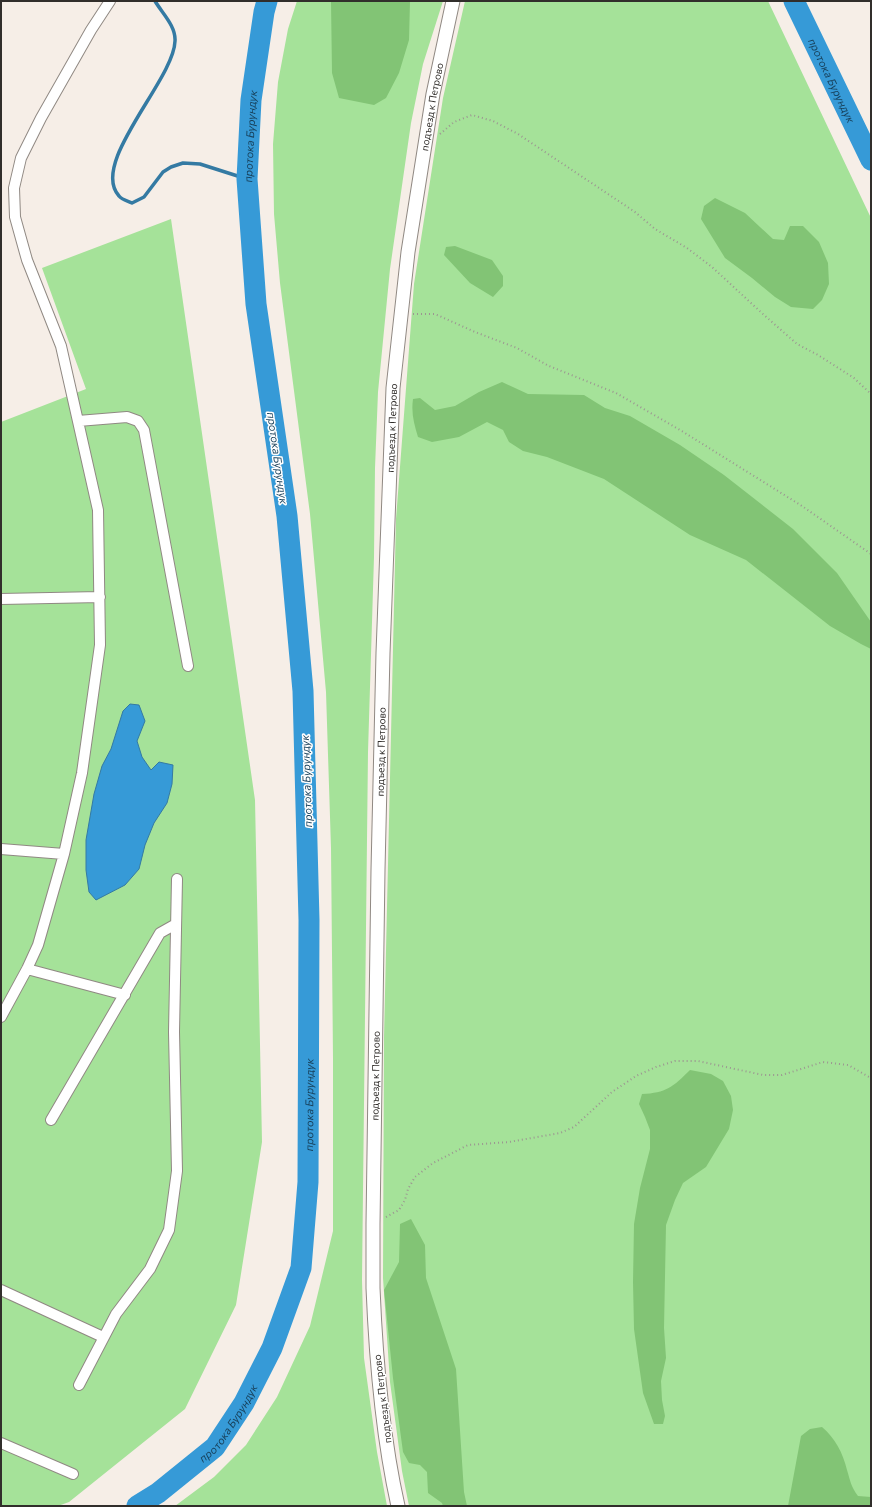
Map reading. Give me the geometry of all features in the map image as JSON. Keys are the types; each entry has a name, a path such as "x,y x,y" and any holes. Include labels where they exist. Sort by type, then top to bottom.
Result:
{"street":[{"path":"1,1018 38,945 64,854 82,773 100,645 98,510 62,346 27,260 15,217 14,188 21,158 41,118 91,30 110,1"},
{"name":"подъезд к Петрово","path":"398,1506 388,1448 378,1368 375,1331 372,1224 383,638 392,395 400,314 408,252 433,94 453,1"},
{"path":"78,421 127,418 138,421 144,430 188,666"},
{"path":"1,599 100,597"},
{"path":"1,849 64,854"},
{"path":"79,1385 116,1314 150,1269 169,1230 177,1171 174,1032 177,879"},
{"path":"51,1120 160,933 176,924"},
{"path":"27,969 125,994"},
{"path":"1,1290 103,1337"},
{"path":"1,1443 73,1474"}],"path":[{"path":"425,146 454,122 472,115 493,121 518,134 635,212 655,229 687,248 712,266 797,344 818,355 854,378 871,394"},
{"path":"400,314 435,314 475,332 518,348 549,366 616,393 685,433 789,498 871,554"},
{"path":"372,1224 399,1210 415,1177 433,1162 468,1145 509,1142 560,1133 574,1127 612,1092 656,1066 675,1062 698,1061 763,1075 782,1075 823,1062 848,1065 871,1078"}],"green space":[{"path":"297,1 443,1 423,64 411,123 390,269 378,392 375,468 368,752 362,1280 364,1358 377,1452 387,1506 175,1506 214,1477 246,1445 277,1397 310,1326 333,1231 331,848 326,692 310,514 280,283 274,214 273,144 278,82 288,29"},
{"path":"331,1 410,1 409,40 399,73 386,98 374,105 339,98 332,73"},
{"path":"465,1 768,1 871,218 871,1506 409,1506 402,1471 390,1382 383,1278 384,1037 396,519 414,284 443,98"},
{"path":"715,198 745,213 773,239 784,240 790,226 803,226 819,242 828,263 829,284 822,300 813,309 791,307 775,297 725,258 701,219 704,206"},
{"path":"171,219 255,800 262,1142 236,1305 185,1409 69,1502 58,1506 1,1506 1,422 86,389 42,268"},
{"path":"455,246 492,260 503,276 503,286 493,297 470,283 444,255 446,247"},
{"path":"502,382 528,394 584,395 605,408 630,416 680,445 724,475 793,529 837,573 871,622 871,649 830,626 746,560 690,535 604,479 547,457 523,451 509,442 503,430 487,422 459,437 432,442 418,437 413,418 413,399 420,398 435,410 455,406 479,392"},
{"path":"690,1070 711,1074 723,1081 731,1096 733,1110 729,1129 706,1167 683,1183 666,1225 664,1328 666,1358 661,1381 665,1416 663,1424 654,1424 643,1393 634,1329 634,1224 640,1188 650,1149 650,1130 639,1104 642,1094 657,1092 669,1088"},
{"path":"411,1219 425,1245 426,1278 456,1369 464,1492 467,1506 443,1506 442,1503 428,1493 427,1472 420,1465 409,1463 403,1452 393,1378 384,1290 399,1262 400,1224"},
{"path":"822,1427 835,1441 841,1452 851,1483 856,1493 858,1496 871,1497 871,1506 788,1506 801,1436 810,1429"}],"water":[{"path":"130,704 139,705 145,721 137,741 142,757 151,770 159,762 173,765 172,784 167,803 154,823 145,845 139,869 125,885 96,900 89,892 86,870 86,840 94,794 102,766 111,749 123,711"}],"waterway":[{"path":"155,1 171,25 175,35 175,41 171,58 162,77 135,121 123,143 115,163 113,181 119,196 132,203 144,197 163,172 171,167 183,163 200,164 247,179"},
{"name":"протока Бурундук","path":"137,1506 158,1493 215,1447 244,1403 272,1348 301,1268 308,1182 309,920 303,691 287,516 256,304 247,179 251,100 264,12 267,1"},
{"name":"протока Бурундук","path":"794,1 871,160"}]}
